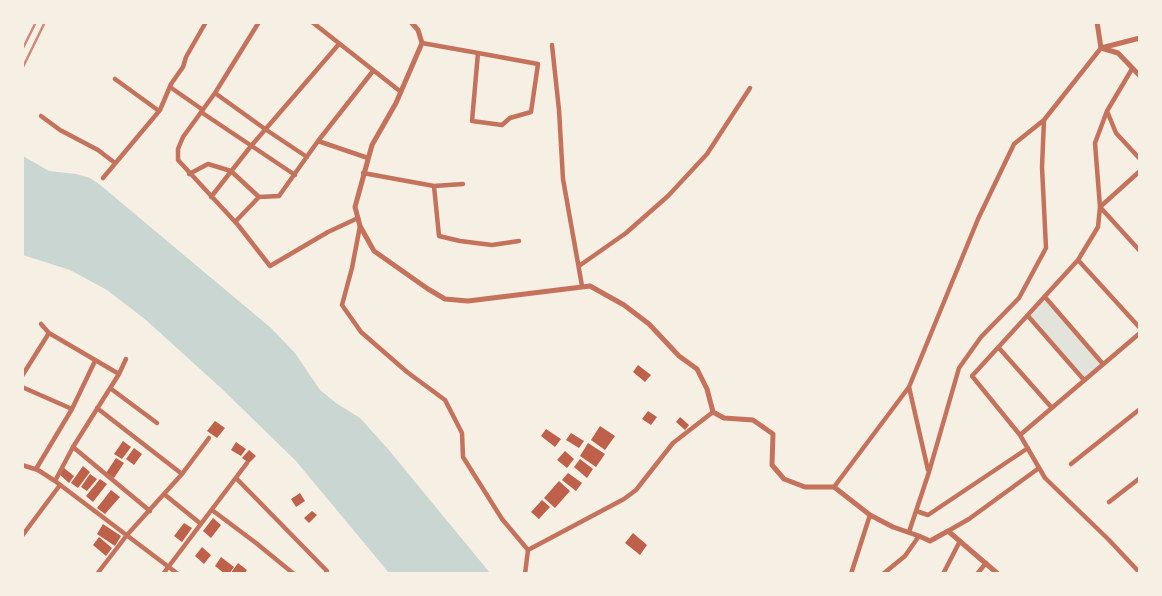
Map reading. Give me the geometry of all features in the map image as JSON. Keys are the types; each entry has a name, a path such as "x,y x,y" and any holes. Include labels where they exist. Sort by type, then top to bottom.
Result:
{"street":[{"path":"103,178 159,112 170,87 183,67 186,57 206,22"},
{"path":"259,22 215,93 183,137 178,149 178,160 235,222 270,266 328,232 358,218"},
{"path":"312,22 401,92"},
{"path":"411,22 418,30 422,44 401,92 372,145 355,207 360,226 374,251 445,299 468,301 590,286 624,305 649,324 679,356 697,369 707,389 713,412 724,418 753,420 773,434 772,465 784,479 805,487 834,487 870,515 893,527 930,541 969,519 1040,468"},
{"path":"1097,22 1101,48"},
{"path":"834,487 909,387 978,219 1014,144 1044,120 1101,48 1140,38"},
{"path":"211,197 265,129 339,44"},
{"path":"422,44 478,53 538,64 531,112 510,118 502,125 472,121 478,53"},
{"path":"552,45 559,110 563,179 582,286"},
{"path":"1101,48 1118,53 1140,76"},
{"path":"1132,69 1107,111 1095,143 1100,207 1098,227 1078,260 972,376 1020,435 1045,478 1140,573"},
{"path":"235,222 259,197 279,196 318,141 373,71"},
{"path":"115,79 159,112"},
{"path":"170,87 251,146 295,175"},
{"path":"579,266 626,233 668,196 706,154 750,88"},
{"path":"215,93 308,157"},
{"path":"1107,111 1116,133 1140,159"},
{"path":"41,116 60,130 98,150 115,163"},
{"path":"909,532 929,472 959,368 981,337 1019,298 1046,248 1042,167 1044,120"},
{"path":"318,141 368,158"},
{"path":"189,174 208,164 231,171 259,197"},
{"path":"1100,207 1140,171"},
{"path":"364,173 434,186 463,184"},
{"path":"434,186 439,236 492,245 519,242"},
{"path":"1100,207 1137,245 1140,251"},
{"path":"360,226 352,268 342,305 361,332 407,372 446,400 462,433 463,457 502,519 528,550 525,574"},
{"path":"1078,260 1140,328"},
{"path":"1045,297 1103,364"},
{"path":"1028,316 1084,380"},
{"path":"41,324 49,333 119,374"},
{"path":"22,376 49,333"},
{"path":"1020,435 1140,333"},
{"path":"998,348 1052,408"},
{"path":"55,481 73,447 119,374 126,359"},
{"path":"36,469 72,409 95,361"},
{"path":"22,387 72,409"},
{"path":"909,387 929,472"},
{"path":"110,388 156,424"},
{"path":"98,408 182,474"},
{"path":"1071,464 1140,409"},
{"path":"528,550 624,499 636,490 673,443 713,412"},
{"path":"97,574 127,535 182,474 209,438"},
{"path":"73,447 150,511"},
{"path":"916,511 928,515 1028,448"},
{"path":"164,574 247,463"},
{"path":"22,465 36,469 55,481 178,574"},
{"path":"236,478 327,572 325,574"},
{"path":"1109,502 1139,480"},
{"path":"22,536 60,485"},
{"path":"164,494 201,524"},
{"path":"212,510 294,574"},
{"path":"851,574 870,515"},
{"path":"948,531 998,574"},
{"path":"883,574 905,556 920,536"},
{"path":"943,574 960,541"},
{"path":"978,574 986,563"}],"shaded area":[{"path":"23,156 49,171 76,174 90,178 99,184 271,328 295,353 320,390 360,418 388,449 490,573 389,573 296,461 222,389 146,320 107,290 70,270 23,255"},
{"path":"1045,297 1103,364 1084,380 1028,316"}],"building":[{"path":"638,365 651,375 645,382 633,372"},
{"path":"648,411 657,417 651,425 642,419"},
{"path":"680,417 689,425 685,430 676,422"},
{"path":"215,421 225,428 217,438 207,431"},
{"path":"600,426 615,436 605,450 591,440"},
{"path":"546,429 561,439 555,447 541,436"},
{"path":"571,433 584,441 579,448 566,440"},
{"path":"123,441 131,447 122,459 114,454"},
{"path":"236,442 246,449 241,456 231,450"},
{"path":"588,443 605,454 596,467 580,456"},
{"path":"134,448 142,454 134,465 126,459"},
{"path":"249,450 256,456 249,463 242,458"},
{"path":"565,451 574,459 567,468 557,460"},
{"path":"116,458 124,463 114,478 106,473"},
{"path":"580,459 593,469 587,478 574,467"},
{"path":"83,466 90,472 78,488 71,483"},
{"path":"64,468 74,476 69,483 59,474"},
{"path":"568,473 582,483 576,491 562,480"},
{"path":"90,474 97,479 87,491 81,487"},
{"path":"100,479 107,484 93,502 86,496"},
{"path":"559,481 570,491 555,508 544,498"},
{"path":"111,490 120,497 105,514 97,508"},
{"path":"300,493 305,501 296,507 291,499"},
{"path":"542,500 550,507 539,519 531,512"},
{"path":"312,511 317,515 309,523 304,518"},
{"path":"213,518 221,525 211,538 203,531"},
{"path":"184,523 192,528 182,542 174,536"},
{"path":"103,524 121,536 115,546 97,534"},
{"path":"633,533 647,545 640,555 625,543"},
{"path":"99,537 112,548 106,556 93,545"},
{"path":"202,547 211,555 204,564 195,556"},
{"path":"221,557 234,567 229,574 225,574 215,566"},
{"path":"238,563 247,570 244,574 230,574"}],"railway":[{"path":"22,50 36,22"},
{"path":"22,69 45,22"}]}
